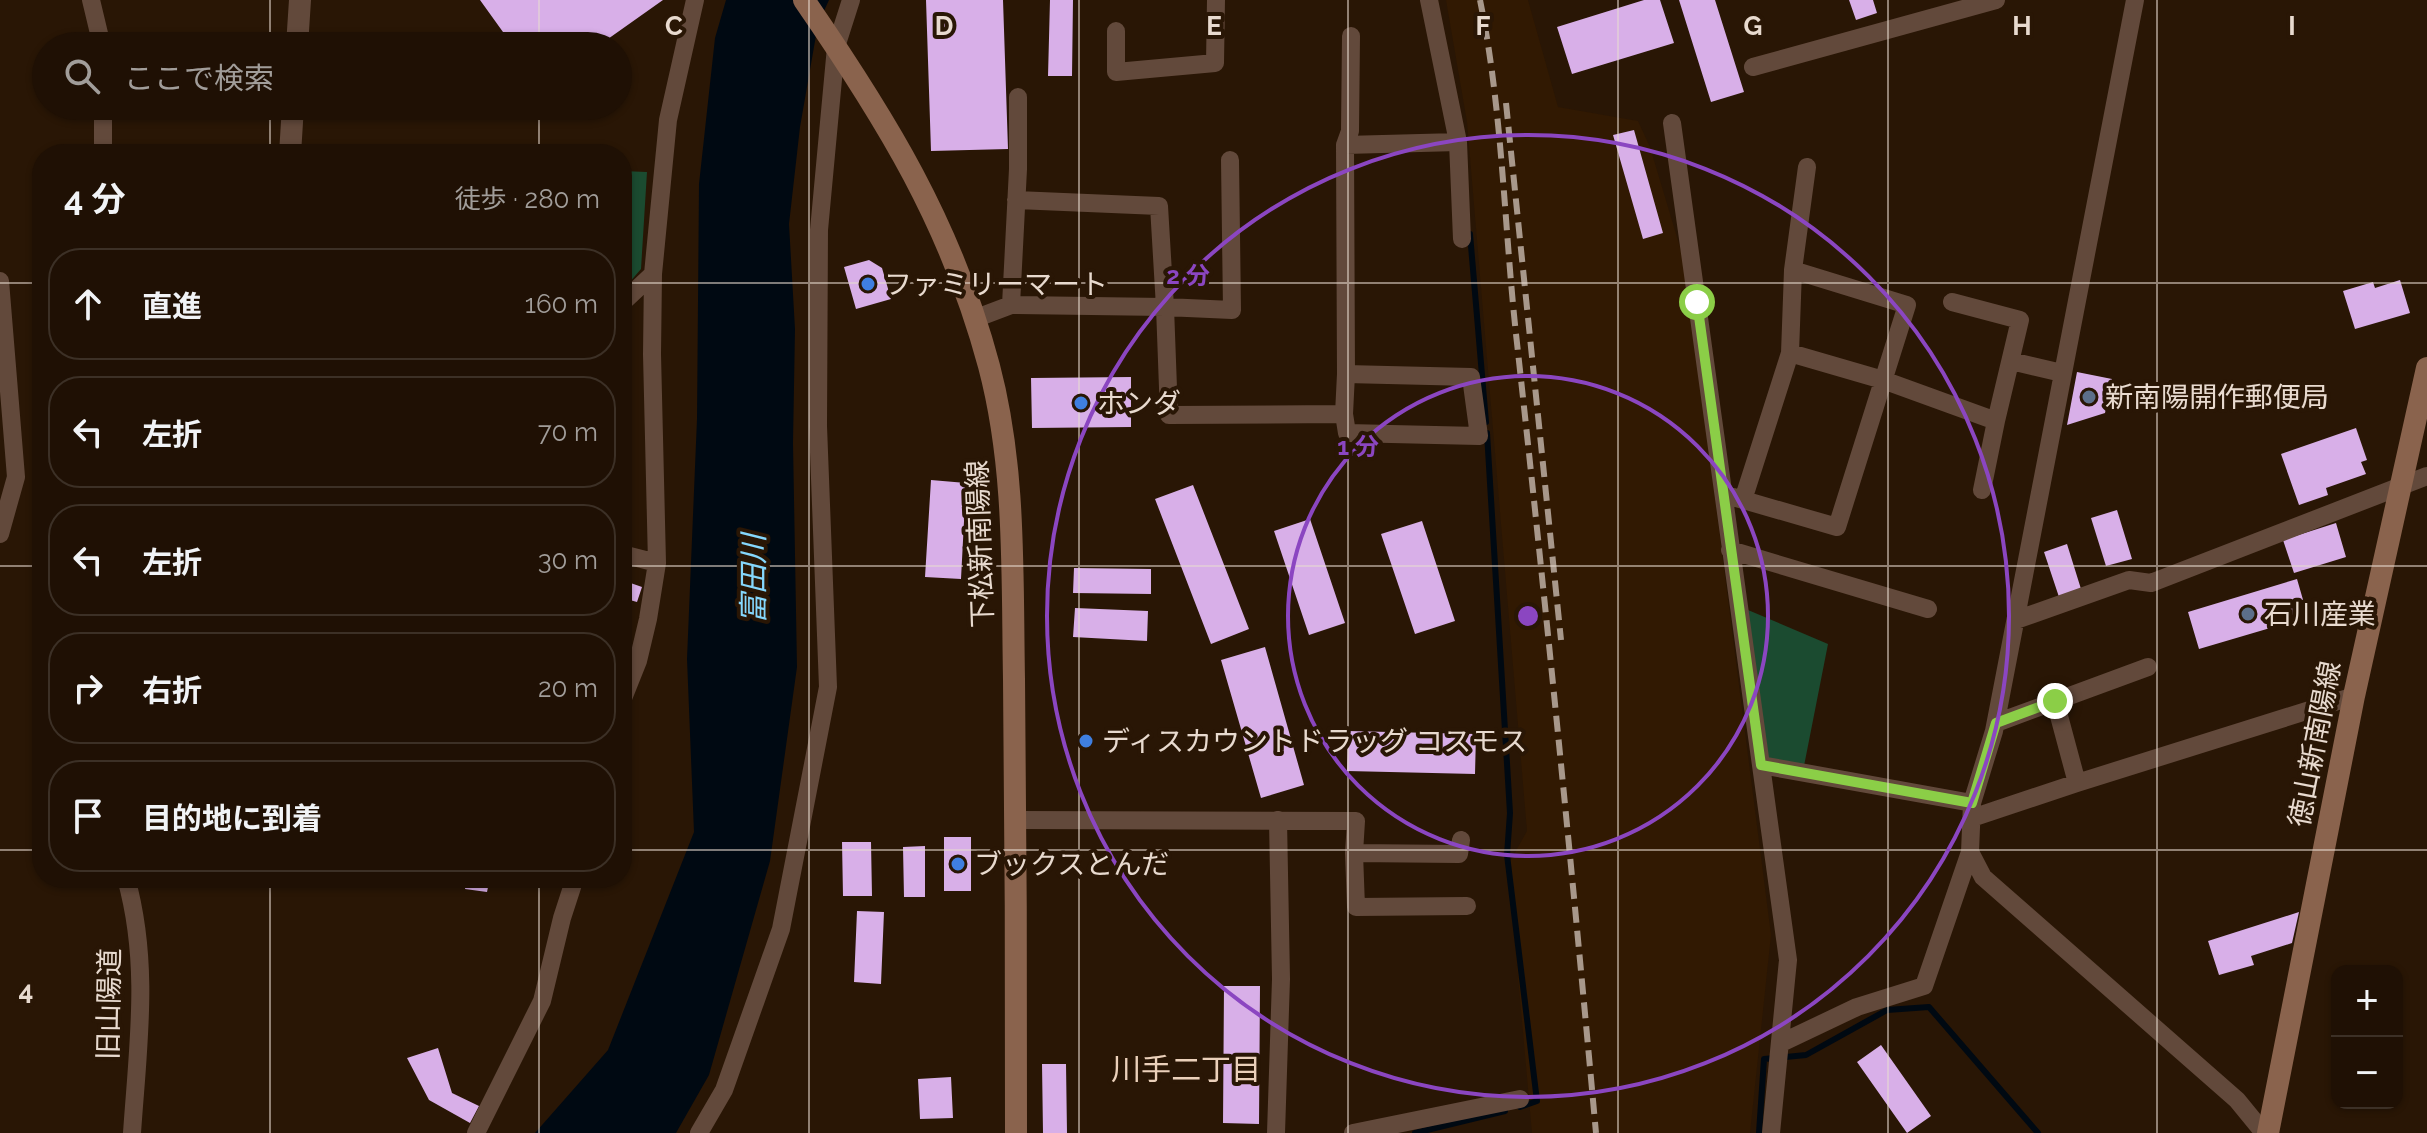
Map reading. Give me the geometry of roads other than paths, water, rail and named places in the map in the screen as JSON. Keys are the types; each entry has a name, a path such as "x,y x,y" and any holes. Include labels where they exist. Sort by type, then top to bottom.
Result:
{"main road":[{"name":"下松新南陽線","path":"804,0 889,127 944,234 988,365 1005,441 1011,516 1016,820 1016,1133"},
{"name":"徳山新南陽線","path":"2266,1133 2354,696 2427,368"}],"street":[{"path":"91,0 99,32"},
{"path":"298,32 300,0"},
{"path":"632,655 648,619 657,563 653,274 668,120 695,0"},
{"path":"699,1133 724,1090 781,929 828,687 818,426 819,230 830,38 851,0"},
{"path":"1116,31 1116,72 1215,63 1216,0"},
{"path":"1429,0 1458,142 1462,239"},
{"path":"1753,67 1996,0"},
{"path":"1781,1043 1857,1007 1924,986 1970,852 1972,811 1996,723 2135,0"},
{"path":"1346,374 1471,377 1479,436 1347,433 1344,414 1345,145 1350,131 1351,36"},
{"path":"1011,305 1018,97"},
{"path":"103,120 103,144"},
{"path":"291,144 292,120"},
{"path":"1672,123 1788,960 1771,1133"},
{"path":"1345,145 1458,142"},
{"path":"974,319 1011,305 1232,310 1230,160"},
{"path":"1743,500 1790,353 1793,270 1807,167"},
{"path":"1016,200 1159,206 1169,415 1344,414"},
{"path":"1722,494 1837,527 1907,305 1793,270"},
{"path":"632,294 653,274"},
{"path":"0,281 16,477 0,534"},
{"path":"1952,302 2020,320 1982,490"},
{"path":"1790,353 1883,380 1996,421"},
{"path":"2011,361 2062,373"},
{"path":"2016,620 2129,580 2151,583 2427,476"},
{"path":"1730,550 1928,609"},
{"path":"632,557 657,563"},
{"path":"1996,723 2148,667"},
{"path":"1761,765 1972,811 2077,783 2354,696"},
{"path":"2055,701 2077,783"},
{"path":"1016,820 1356,821 1356,907 1467,906"},
{"path":"1276,1133 1281,979 1278,820"},
{"path":"1354,853 1459,854 1461,840"},
{"path":"1970,852 1983,877 2237,1100 2266,1133"},
{"name":"旧山陽道","path":"129,888 141,954 141,1006 132,1133"},
{"path":"476,1133 542,1001 572,888"},
{"path":"1353,1133 1520,1099"}],"water":[{"name":"富田川","path":"726,0 829,0 818,24 800,127 789,224 795,329 793,443 797,667 770,861 709,1075 676,1133 535,1133 608,1050 694,832 687,659 697,419 699,184 715,38"}],"waterway":[{"path":"1470,234 1486,422"},
{"path":"1487,433 1510,813 1507,855 1537,1101 1520,1107"},
{"path":"1759,1133 1764,1059 1806,1055 1887,1010 1929,1007 2038,1133"},
{"path":"1415,1133 1505,1111"}],"railway":[{"path":"1480,0 1494,85 1596,1133"},
{"path":"1506,103 1561,640"}],"place":[{"name":"ファミリーマート","path":"868,284"},
{"name":"新南陽開作郵便局","path":"2089,397"},
{"name":"ホンダ","path":"1081,403"},
{"name":"石川産業","path":"2248,614"},
{"name":"ディスカウントドラッグ コスモス","path":"1086,741"},
{"name":"ブックスとんだ","path":"958,864"}],"district":[{"name":"川手二丁目","path":"1186,1069"}]}
